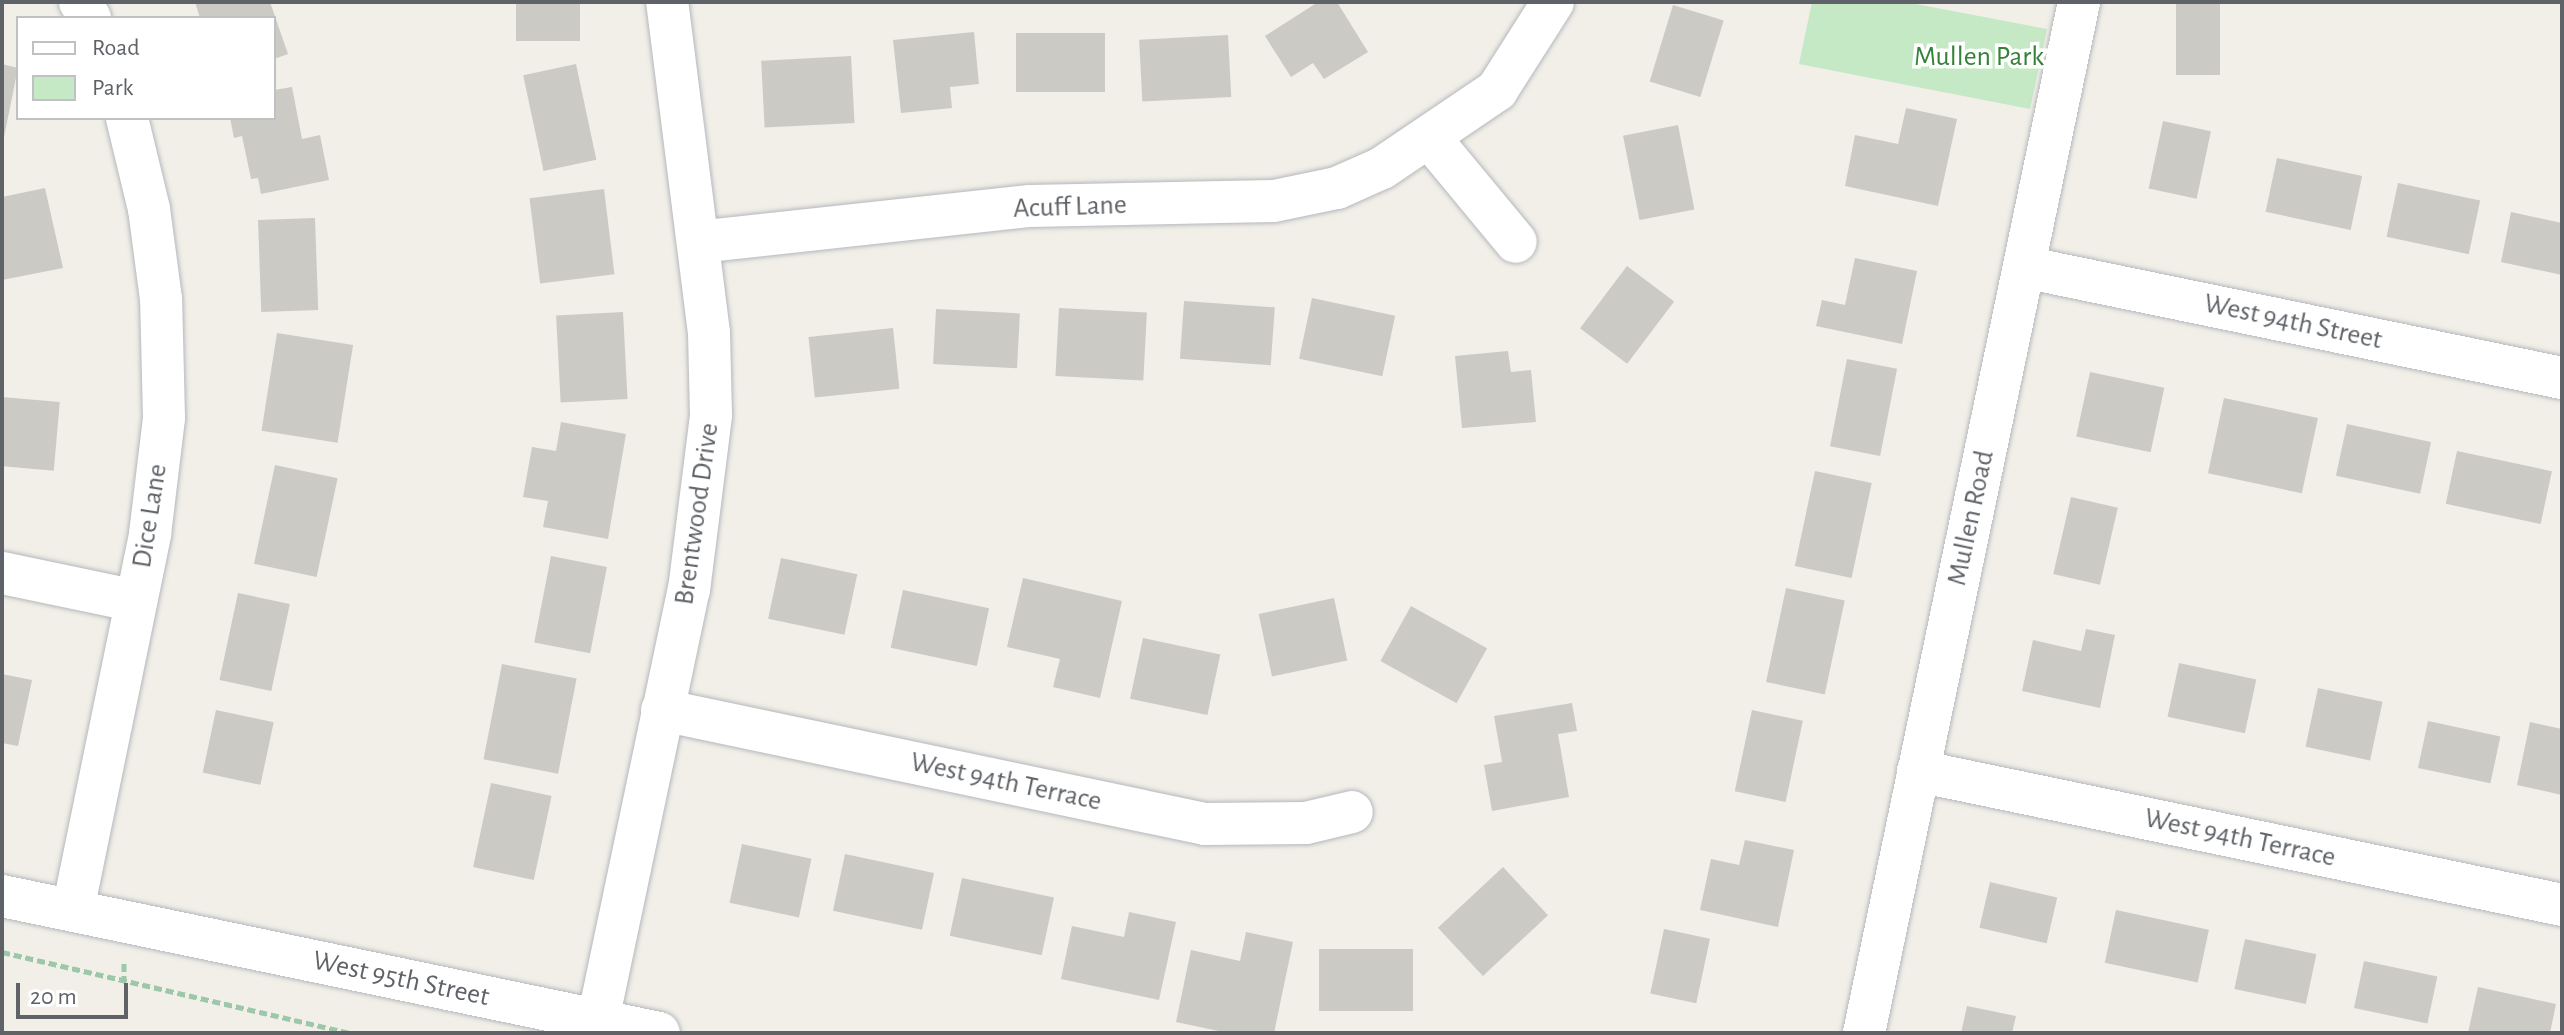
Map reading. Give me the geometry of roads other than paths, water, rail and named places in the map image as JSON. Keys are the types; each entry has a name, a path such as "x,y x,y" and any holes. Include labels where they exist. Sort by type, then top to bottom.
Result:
{"street":[{"name":"Brentwood Drive","path":"598,1020 701,521 711,415 698,242 667,2"},
{"name":"Acuff Lane","path":"698,242 1030,206 1274,201 1337,188 1382,168 1497,90 1553,2"},
{"name":"Mullen Road","path":"1864,1033 2079,2"},
{"name":"Dice Lane","path":"73,910 150,534 164,403 161,299 149,209 127,120"},
{"path":"1429,137 1516,242"},
{"name":"West 94th Street","path":"2024,267 2562,378"},
{"path":"2,573 136,601"},
{"name":"West 94th Terrace","path":"662,710 1205,824 1306,823 1352,812"},
{"name":"West 94th Terrace","path":"1918,771 2562,905"},
{"name":"West 95th Street","path":"2,896 659,1033"}],"park label":[{"name":"Mullen Park","path":"1979,57"}]}
